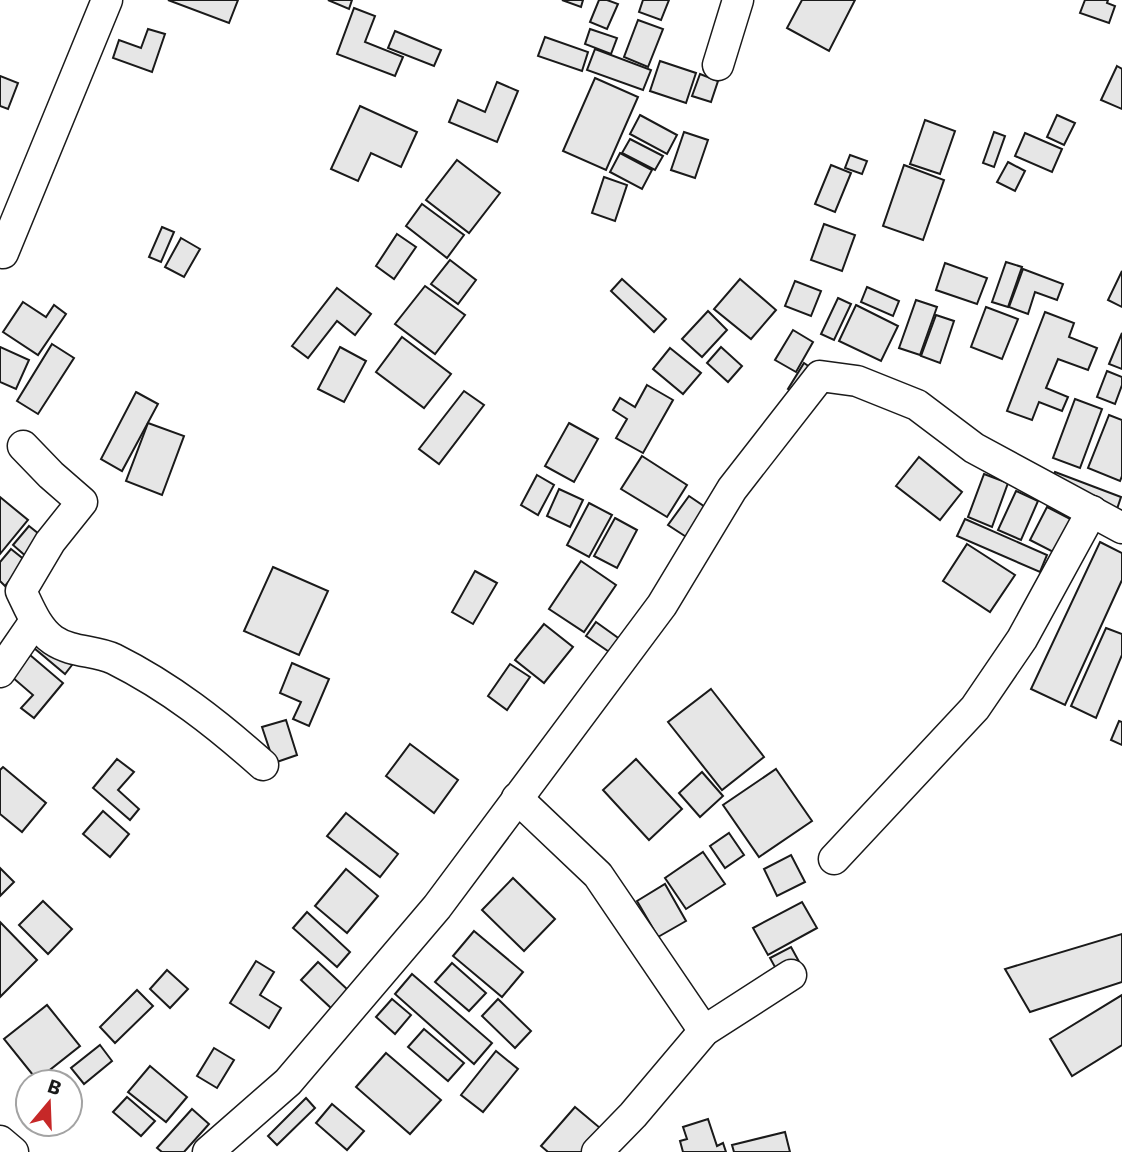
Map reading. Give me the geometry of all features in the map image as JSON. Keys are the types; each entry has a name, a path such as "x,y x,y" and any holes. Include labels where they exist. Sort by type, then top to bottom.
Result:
{"street":[{"path":"3,253 107,0"},
{"path":"718,65 738,0"},
{"path":"208,1152 288,1082 437,907 662,605 732,489 820,376 857,381 917,405 974,448 1122,528"},
{"path":"23,446 82,502 50,542 21,591 35,621 51,639 74,650 110,657 156,681 218,725 263,765"},
{"path":"834,859 975,708 1022,639 1092,511"},
{"path":"0,672 35,621"},
{"path":"517,798 598,875 704,1031"},
{"path":"597,1152 633,1115 704,1031 791,975"},
{"path":"0,1141 13,1152"}],"building":[{"path":"168,0 238,0 229,23"},
{"path":"328,0 352,0 349,9"},
{"path":"562,0 583,0 581,7"},
{"path":"599,0 618,4 607,29 590,22"},
{"path":"643,0 669,0 661,20 639,12"},
{"path":"802,0 855,0 829,51 787,28"},
{"path":"1085,0 1108,0 1107,3 1115,6 1109,23 1080,13"},
{"path":"354,8 375,16 365,42 403,57 395,76 337,54"},
{"path":"638,20 663,29 648,67 624,57"},
{"path":"148,29 165,34 152,72 113,58 119,40 141,48"},
{"path":"590,29 617,38 611,54 585,44"},
{"path":"395,31 441,50 434,66 388,48"},
{"path":"545,37 588,52 582,71 538,56"},
{"path":"595,49 651,70 643,90 587,70"},
{"path":"660,61 696,73 686,103 650,91"},
{"path":"1117,66 1122,69 1122,109 1101,100"},
{"path":"700,74 718,81 711,102 692,96"},
{"path":"0,76 18,83 8,109 0,106"},
{"path":"595,78 638,97 606,170 563,151"},
{"path":"497,82 518,91 497,142 449,122 458,100 485,112"},
{"path":"360,106 417,132 401,167 371,153 358,181 331,169"},
{"path":"640,115 677,135 667,154 630,134"},
{"path":"1057,115 1075,123 1064,145 1047,137"},
{"path":"925,120 955,131 940,174 910,164"},
{"path":"684,132 708,140 695,178 671,170"},
{"path":"994,132 1005,136 994,167 983,163"},
{"path":"1025,133 1062,149 1052,172 1015,156"},
{"path":"630,139 663,156 655,170 622,153"},
{"path":"620,153 652,170 642,189 610,172"},
{"path":"850,155 867,161 862,174 845,168"},
{"path":"457,160 500,193 469,233 426,200"},
{"path":"1008,162 1025,171 1015,191 997,182"},
{"path":"831,165 851,173 835,212 815,204"},
{"path":"904,165 944,180 923,240 883,226"},
{"path":"604,177 627,185 615,221 592,213"},
{"path":"422,204 464,235 447,258 406,226"},
{"path":"824,224 855,235 842,271 811,260"},
{"path":"162,227 174,232 161,262 149,257"},
{"path":"397,234 416,247 394,279 376,266"},
{"path":"181,238 200,249 184,277 165,267"},
{"path":"450,260 476,280 458,304 431,284"},
{"path":"1006,262 1022,267 1008,307 992,302"},
{"path":"945,263 987,278 977,304 936,290"},
{"path":"1023,269 1063,284 1057,300 1035,292 1028,314 1009,307"},
{"path":"1122,271 1122,307 1108,300"},
{"path":"622,279 666,319 654,332 611,291"},
{"path":"740,279 776,310 751,339 714,309"},
{"path":"795,281 821,291 811,316 785,306"},
{"path":"425,286 465,315 435,354 395,324"},
{"path":"867,287 899,301 893,316 861,302"},
{"path":"337,288 371,314 355,335 337,321 308,358 292,346"},
{"path":"838,298 851,304 834,340 821,334"},
{"path":"916,300 937,307 920,355 899,348"},
{"path":"23,302 46,317 54,305 66,314 38,355 3,332"},
{"path":"856,305 898,326 881,361 839,341"},
{"path":"986,307 1018,319 1002,359 971,347"},
{"path":"708,311 727,330 702,357 682,339"},
{"path":"1045,312 1074,323 1069,337 1097,348 1088,370 1058,359 1046,388 1068,397 1062,411 1039,402 1032,420 1007,411"},
{"path":"936,315 954,321 940,363 921,356"},
{"path":"793,330 813,342 796,372 775,360"},
{"path":"1122,333 1122,369 1109,364"},
{"path":"402,337 451,374 424,408 376,372"},
{"path":"52,344 74,358 38,414 17,401"},
{"path":"0,347 29,360 16,389 0,382"},
{"path":"340,347 366,361 344,402 318,389"},
{"path":"721,347 742,366 728,382 707,363"},
{"path":"670,348 701,373 683,394 653,369"},
{"path":"804,363 817,372 802,397 788,389"},
{"path":"1107,371 1122,377 1115,404 1097,397"},
{"path":"647,385 673,400 643,453 616,438 627,419 613,410 620,398 635,407"},
{"path":"464,391 484,405 439,464 419,449"},
{"path":"136,392 158,404 122,471 101,459"},
{"path":"1075,399 1102,409 1080,468 1053,458"},
{"path":"1109,415 1122,420 1120,481 1088,468"},
{"path":"148,423 184,436 162,495 126,481"},
{"path":"569,423 598,439 574,482 545,466"},
{"path":"642,456 687,485 667,517 621,489"},
{"path":"919,457 962,492 940,520 896,486"},
{"path":"1055,472 1121,497 1116,512 1050,488"},
{"path":"984,474 1008,483 992,527 968,517"},
{"path":"537,475 554,485 538,515 521,505"},
{"path":"559,489 583,500 570,527 547,516"},
{"path":"1016,491 1038,501 1021,540 998,530"},
{"path":"689,496 714,513 694,542 668,525"},
{"path":"0,497 28,520 0,554"},
{"path":"589,503 612,515 589,557 567,545"},
{"path":"1047,507 1080,524 1063,557 1030,540"},
{"path":"615,518 637,530 617,568 594,556"},
{"path":"965,519 1047,555 1040,572 957,536"},
{"path":"29,526 44,538 28,558 13,545"},
{"path":"1100,542 1122,553 1122,580 1065,705 1031,689"},
{"path":"967,544 1015,575 990,612 943,581"},
{"path":"11,549 26,561 5,586 0,581 0,562"},
{"path":"581,561 616,585 584,632 549,609"},
{"path":"273,567 328,591 299,655 244,631"},
{"path":"475,571 497,583 473,624 452,612"},
{"path":"596,622 628,645 618,658 586,636"},
{"path":"544,624 573,647 544,683 515,660"},
{"path":"1106,628 1122,634 1122,655 1096,718 1071,706"},
{"path":"40,639 72,665 65,674 34,648"},
{"path":"30,655 63,683 34,718 21,708 33,695 12,677"},
{"path":"292,663 329,679 309,726 293,719 301,702 280,693"},
{"path":"510,664 530,677 507,710 488,696"},
{"path":"711,689 764,757 722,790 668,722"},
{"path":"286,720 297,755 274,763 262,727"},
{"path":"1119,721 1122,722 1122,745 1111,740"},
{"path":"410,744 458,780 434,813 386,776"},
{"path":"117,759 134,772 118,790 139,809 130,820 93,788"},
{"path":"636,759 682,809 649,840 603,790"},
{"path":"3,767 46,803 22,832 0,814 0,770"},
{"path":"776,769 812,821 759,857 723,805"},
{"path":"702,772 723,796 700,817 679,793"},
{"path":"103,811 129,834 110,857 83,834"},
{"path":"346,813 398,854 380,877 327,836"},
{"path":"729,833 744,855 725,868 710,846"},
{"path":"703,852 725,884 686,909 665,878"},
{"path":"791,855 805,882 777,896 764,869"},
{"path":"0,868 14,882 0,896"},
{"path":"346,869 378,896 347,933 315,906"},
{"path":"513,878 555,919 524,951 482,910"},
{"path":"665,884 686,921 658,937 637,901"},
{"path":"43,901 72,929 48,954 19,925"},
{"path":"802,902 817,928 768,955 753,928"},
{"path":"307,912 350,952 337,967 293,928"},
{"path":"0,922 37,960 0,997"},
{"path":"474,931 523,972 502,997 453,956"},
{"path":"1122,934 1122,982 1030,1012 1005,969"},
{"path":"791,947 802,967 781,978 770,958"},
{"path":"256,961 274,972 260,995 281,1008 269,1028 230,1003"},
{"path":"318,962 348,990 331,1008 301,980"},
{"path":"452,963 486,993 469,1011 435,982"},
{"path":"167,970 188,989 170,1008 150,989"},
{"path":"412,974 492,1043 474,1064 395,994"},
{"path":"137,990 153,1006 115,1043 100,1027"},
{"path":"1122,995 1122,1045 1072,1076 1050,1039"},
{"path":"392,999 411,1015 395,1034 376,1017"},
{"path":"498,999 531,1031 515,1048 482,1016"},
{"path":"47,1005 80,1046 52,1068 27,1068 4,1039"},
{"path":"424,1029 464,1063 448,1081 408,1047"},
{"path":"100,1045 112,1061 84,1084 84,1068 71,1068"},
{"path":"214,1048 234,1060 217,1088 197,1076"},
{"path":"496,1051 518,1069 483,1112 461,1095"},
{"path":"386,1053 441,1100 410,1134 356,1087"},
{"path":"150,1066 187,1097 166,1122 128,1092"},
{"path":"127,1097 155,1121 141,1136 113,1112"},
{"path":"306,1098 315,1108 277,1145 268,1136"},
{"path":"332,1104 364,1131 347,1150 316,1123"},
{"path":"575,1107 606,1133 589,1152 548,1152 541,1146"},
{"path":"192,1109 209,1124 184,1152 162,1152 157,1148"},
{"path":"708,1119 717,1146 723,1143 726,1152 683,1152 680,1141 687,1139 683,1127"},
{"path":"785,1132 790,1152 734,1152 732,1145"}]}
